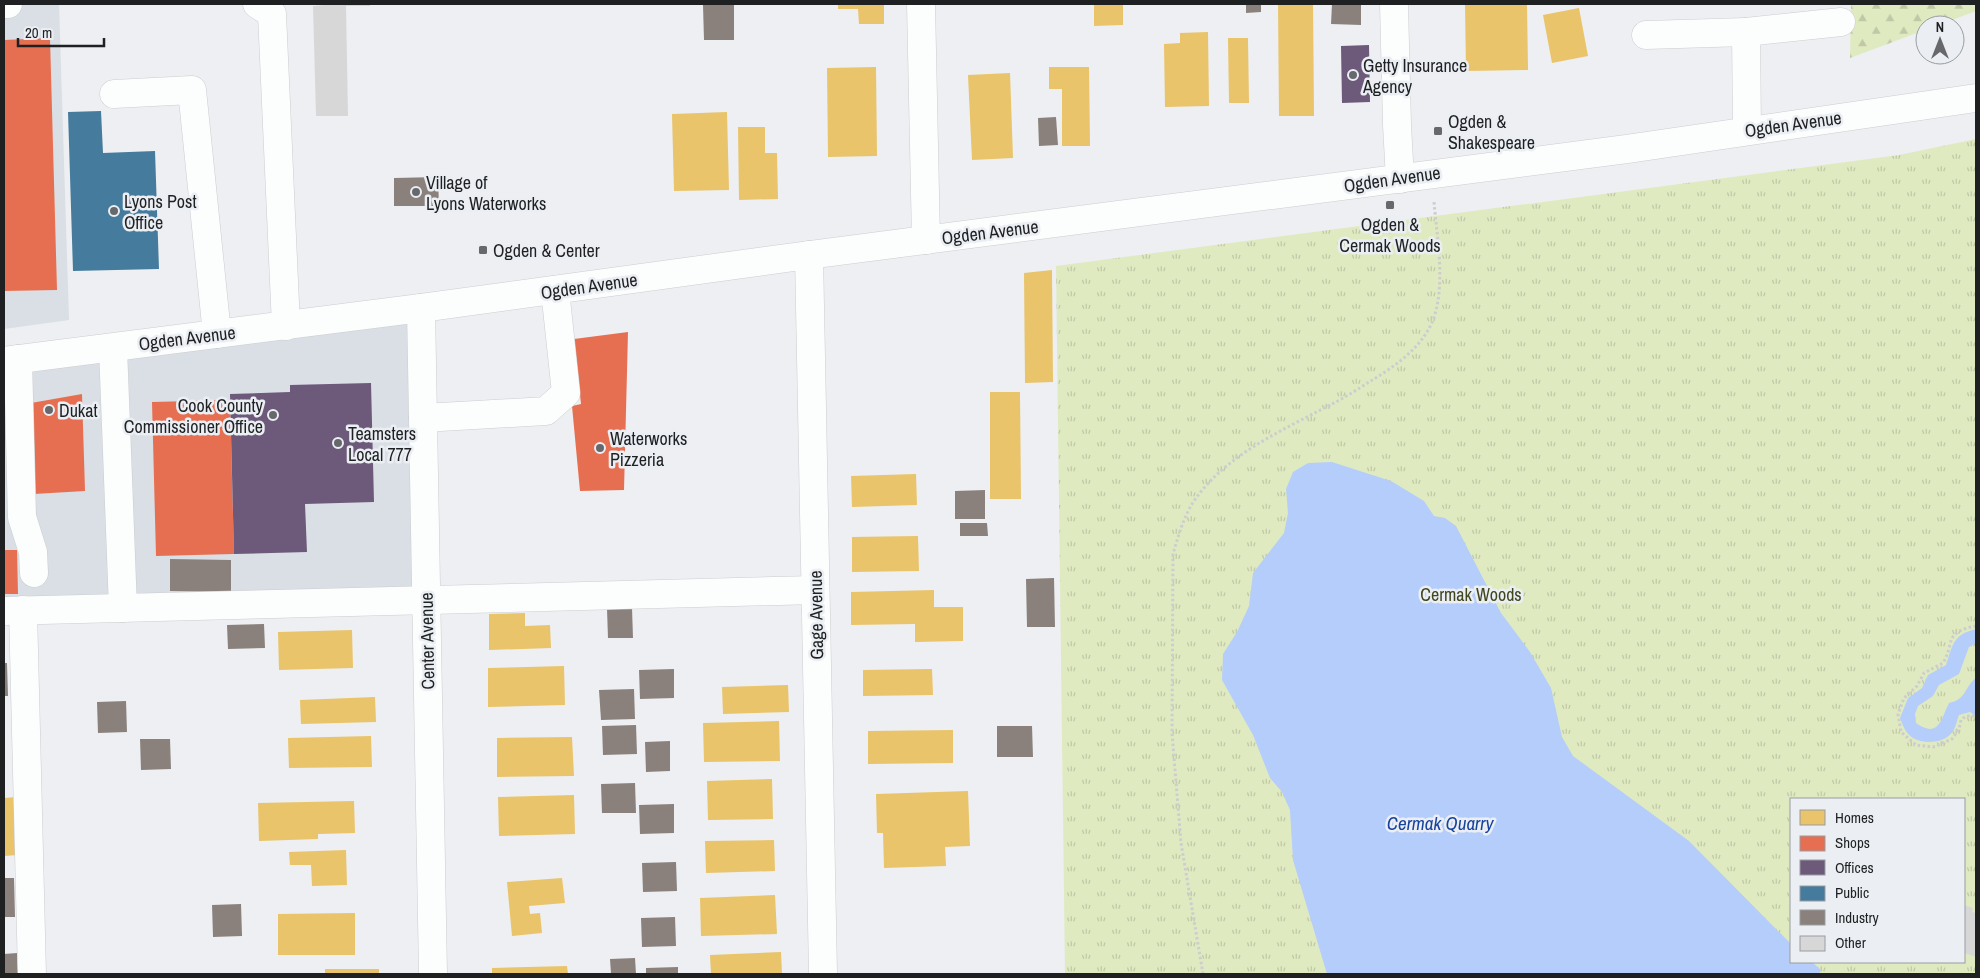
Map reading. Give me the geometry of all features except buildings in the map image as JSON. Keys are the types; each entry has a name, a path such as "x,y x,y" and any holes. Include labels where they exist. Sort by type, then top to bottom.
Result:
{"main road":[{"path":"257,4 272,14 286,326"},
{"path":"921,4 926,240"},
{"path":"1394,4 1400,178"},
{"path":"1646,35 1746,32 1841,22"},
{"path":"1746,32 1747,131"},
{"path":"114,94 192,90 217,334"},
{"name":"Ogden Avenue","path":"11,360 286,326 809,255 1627,149 1976,98"},
{"name":"Gage Avenue","path":"809,255 823,974"},
{"path":"423,418 546,411 566,393 555,290"},
{"name":"Center Avenue","path":"421,308 432,974"},
{"path":"113,348 123,608"},
{"path":"11,360 22,517 33,552 34,573"},
{"path":"32,974 13,610 815,590"}],"path":[{"path":"1203,974 1181,843 1172,733 1174,554 1181,528 1192,505 1207,486 1246,452 1271,435 1328,407 1383,374 1403,360 1420,340 1433,320 1438,297 1440,259 1434,197"},
{"path":"1976,626 1968,628 1952,638 1943,664 1924,673 1917,686 1904,698 1898,714 1901,732 1907,738 1916,745 1934,747 1952,738 1959,729 1961,720 1966,716 1976,716"}],"shaded area":[{"path":"4,4 59,4 69,320 4,329"},
{"path":"414,316 418,602 4,611 4,367"}],"green space":[{"path":"1851,4 1976,4 1976,11 1965,15 1915,15 1915,34 1850,58"},
{"name":"Cermak Woods","path":"1976,139 1976,974 1065,974 1056,266 1899,155"}],"water":[{"name":"Cermak Quarry","path":"1332,462 1391,481 1424,501 1434,516 1445,518 1456,526 1501,613 1530,652 1551,688 1562,737 1573,756 1689,841 1790,943 1790,963 1813,963 1821,970 1819,974 1327,974 1293,860 1290,810 1282,792 1270,778 1253,735 1222,680 1223,654 1237,632 1249,606 1253,573 1284,533 1288,513 1286,489 1293,472 1308,463"},
{"path":"1976,629 1976,643 1969,647 1959,674 1939,685 1933,696 1918,706 1915,714 1916,723 1930,729 1934,728 1941,721 1949,703 1959,699 1976,678 1976,716 1970,712 1959,715 1950,735 1935,742 1923,742 1913,738 1907,732 1900,718 1908,698 1922,688 1928,675 1946,665 1952,646 1958,638 1968,631"}],"place":[{"name":"Getty Insurance Agency","path":"1353,75"},
{"name":"Ogden & Shakespeare","path":"1438,131"},
{"name":"Village of Lyons Waterworks","path":"416,192"},
{"name":"Ogden & Cermak Woods","path":"1390,205"},
{"name":"Lyons Post Office","path":"114,211"},
{"name":"Ogden & Center","path":"483,250"},
{"name":"Dukat","path":"49,410"},
{"name":"Cook County Commissioner Office","path":"273,415"},
{"name":"Teamsters Local 777","path":"338,443"},
{"name":"Waterworks Pizzeria","path":"600,448"}]}
